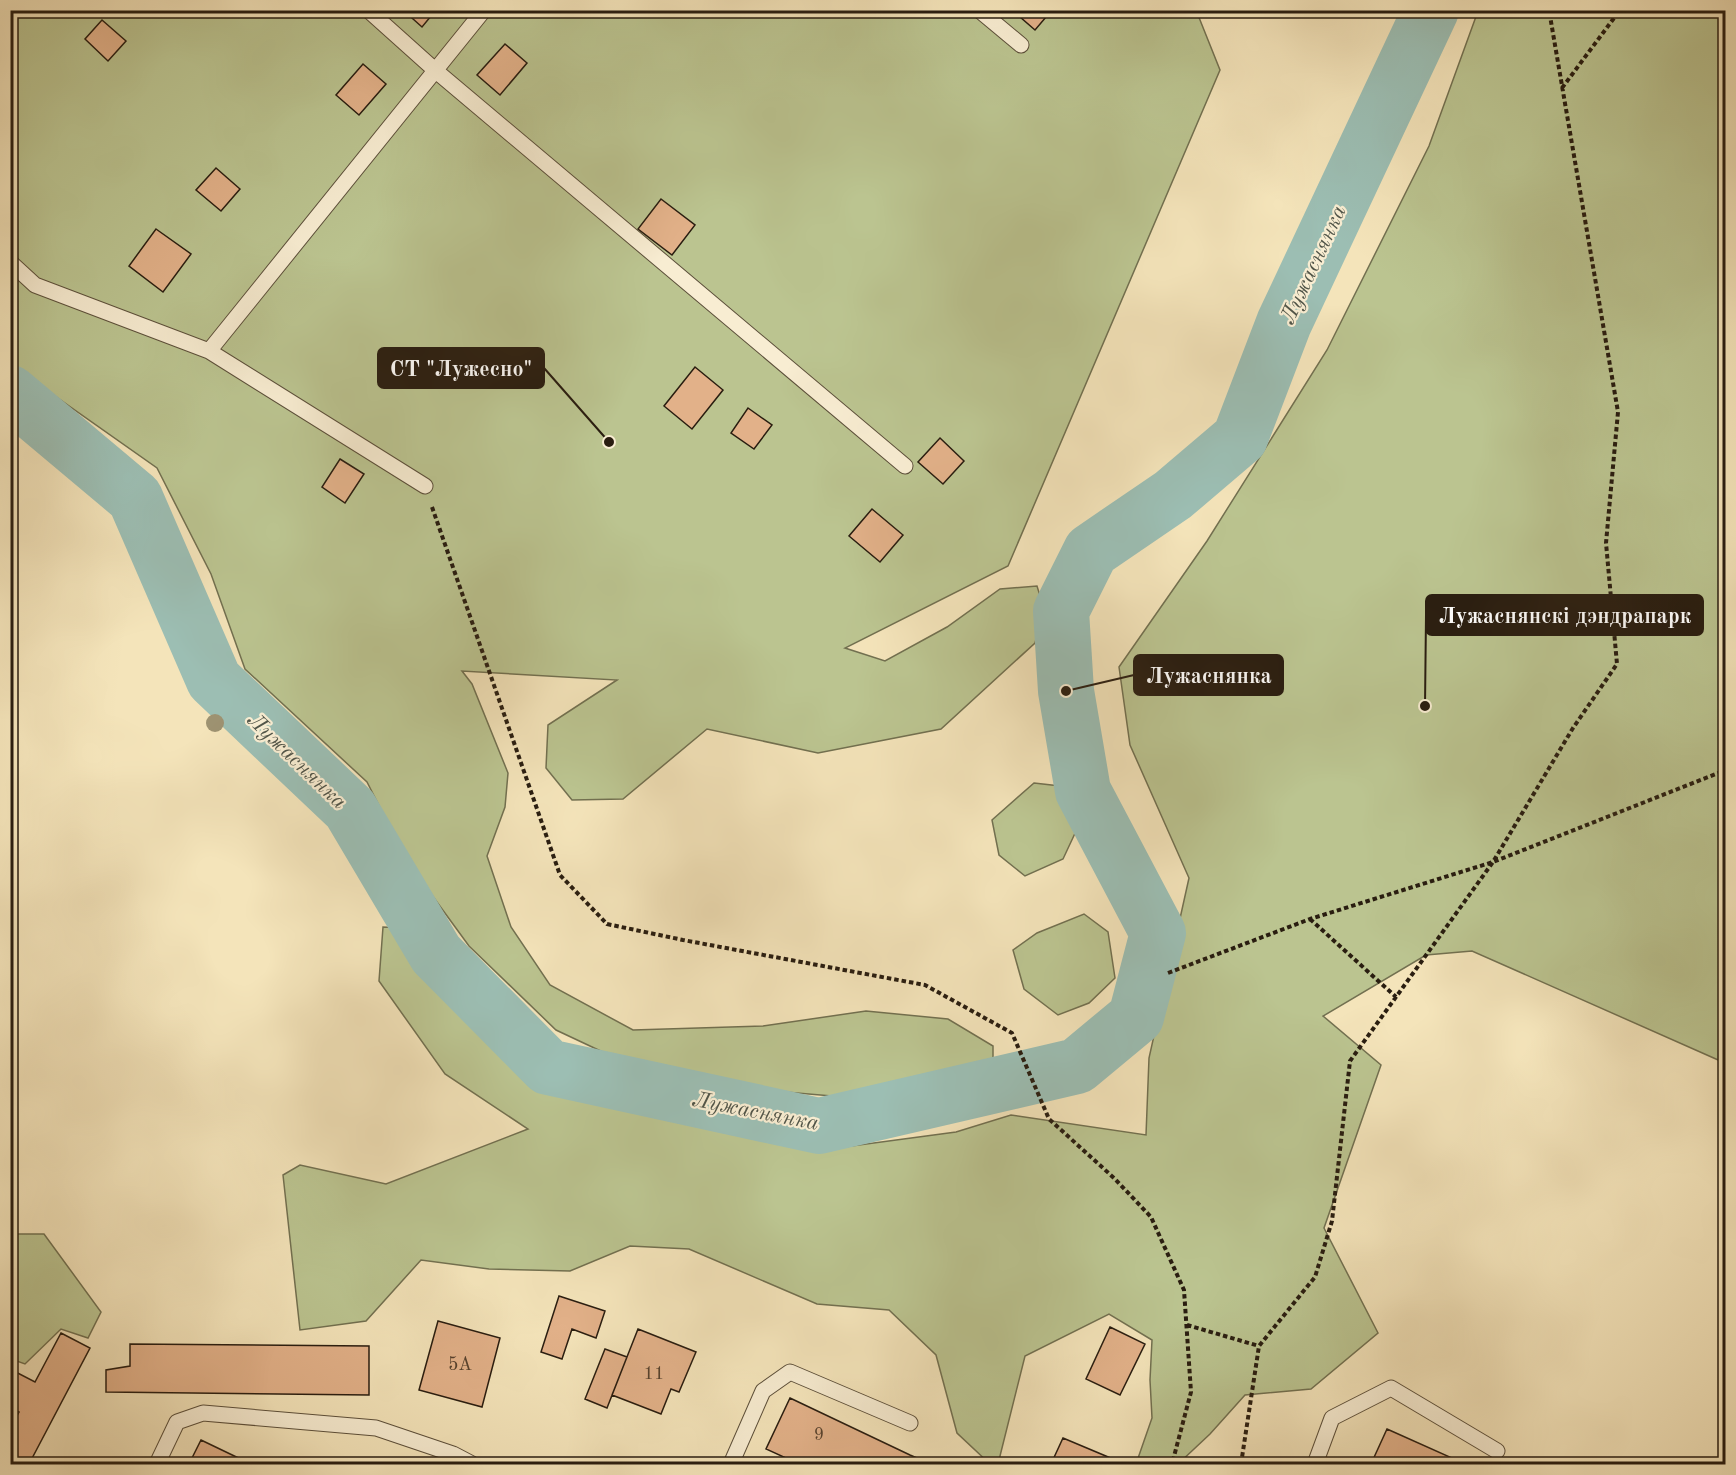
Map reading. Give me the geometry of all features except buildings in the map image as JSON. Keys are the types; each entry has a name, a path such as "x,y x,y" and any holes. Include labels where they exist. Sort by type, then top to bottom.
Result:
{"lane":[{"path":"368,10 436,71 905,466"},
{"path":"209,351 484,10"},
{"path":"979,10 1021,45"},
{"path":"10,262 35,285 209,351 425,486"},
{"path":"731,1464 763,1391 790,1372 910,1423"},
{"path":"1315,1464 1332,1418 1391,1388 1497,1451"},
{"path":"157,1464 177,1422 203,1413 376,1428 453,1454 472,1464"}],"path":[{"path":"1241,1464 1259,1346 1315,1276 1332,1221 1350,1061 1493,861 1573,728 1617,664 1606,543 1618,412 1548,10"},
{"path":"1562,88 1620,10"},
{"path":"425,486 560,875 607,924 925,986 1011,1033 1049,1119 1114,1178 1151,1217 1184,1290 1191,1392 1172,1464"},
{"path":"1168,973 1310,919 1493,861 1725,771"},
{"path":"1310,919 1396,997"},
{"path":"1187,1324 1259,1346"}],"green space":[{"path":"1196,10 1220,70 1008,566 845,648 885,661 947,627 1000,589 1037,586 1044,609 1035,643 941,729 818,753 707,729 623,799 572,800 546,768 548,725 617,680 462,671 472,684 508,773 505,807 487,856 511,927 550,985 633,1030 763,1026 866,1011 948,1019 993,1046 993,1063 867,1099 728,1087 641,1070 556,1030 469,946 407,861 367,782 245,669 211,574 157,468 11,365 11,11"},
{"path":"1478,11 1725,11 1725,1063 1472,951 1426,955 1323,1016 1381,1065 1324,1228 1378,1333 1311,1389 1245,1395 1210,1434 1178,1464 1136,1464 1152,1418 1150,1380 1152,1340 1109,1314 1025,1356 998,1464 990,1464 957,1433 936,1355 889,1310 817,1304 689,1249 630,1246 570,1271 489,1269 421,1260 366,1321 300,1330 283,1175 300,1165 386,1184 528,1129 445,1074 379,981 383,927 404,928 477,1021 557,1085 700,1127 829,1149 956,1132 1011,1115 1146,1135 1149,1058 1189,878 1130,745 1119,667 1207,541 1327,350 1429,146"},
{"path":"1034,783 1060,786 1077,829 1063,859 1025,876 999,855 992,820"},
{"path":"1084,914 1108,932 1115,978 1089,1003 1058,1015 1024,989 1013,950 1037,933"},
{"path":"11,1234 44,1234 101,1312 88,1338 61,1329 25,1364 11,1359"}],"waterway":[{"name":"Лужаснянка","path":"10,393 135,498 214,680 350,809 436,954 548,1067 819,1126 1077,1066 1136,1017 1158,933 1083,791 1066,691 1061,611 1091,551 1173,495 1240,438 1284,323 1431,10"}],"place":[{"name":"СТ \"Лужесно\"","path":"609,442"},
{"name":"Лужаснянка","path":"1066,691"},
{"name":"Лужаснянскі дэндрапарк","path":"1425,706"}]}
